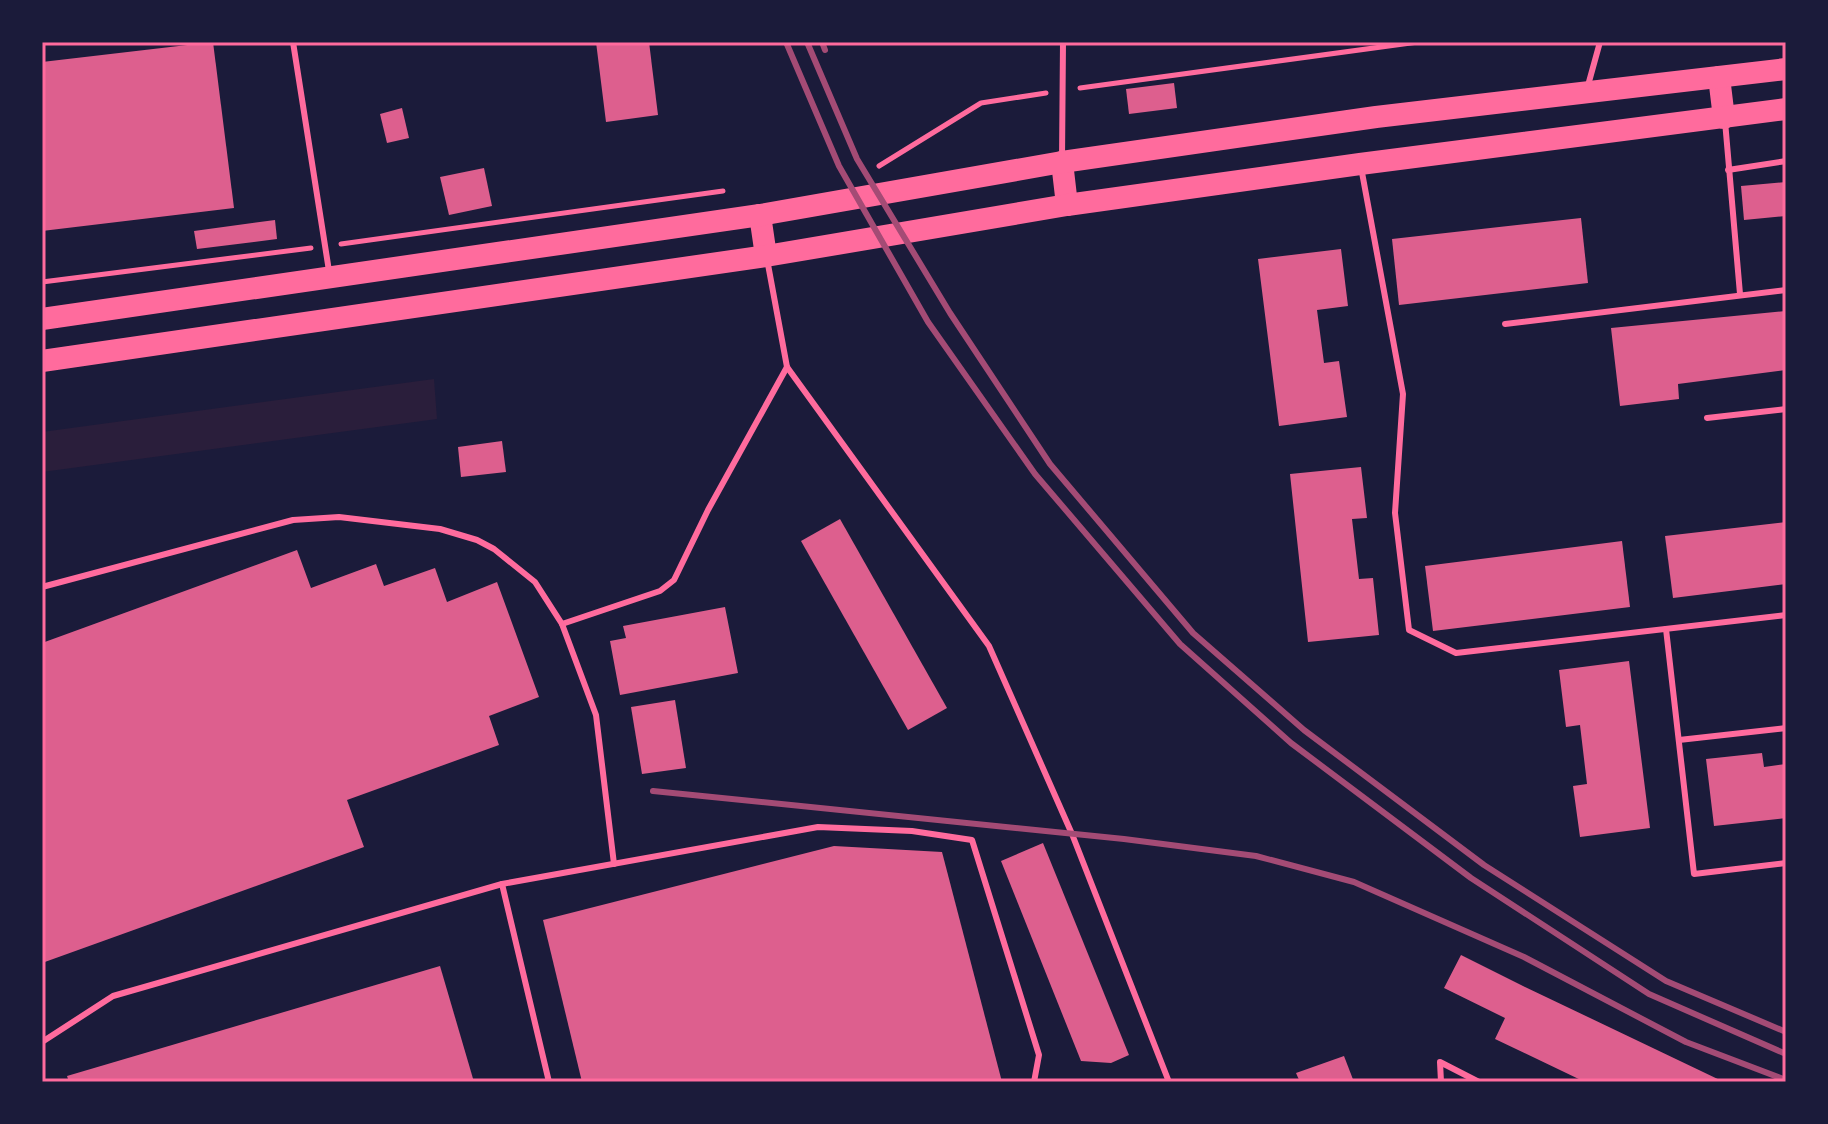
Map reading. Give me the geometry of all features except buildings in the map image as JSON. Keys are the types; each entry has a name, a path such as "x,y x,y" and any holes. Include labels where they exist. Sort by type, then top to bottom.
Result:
{"highway":[{"path":"42,319 760,215 1062,162 1376,117 1786,69"},
{"path":"1719,77 1724,118"},
{"path":"42,361 766,256 1067,205 1786,109"},
{"path":"1062,162 1067,205"},
{"path":"760,215 766,256"}],"lane":[{"path":"293,42 330,279"},
{"path":"1062,162 1063,42"},
{"path":"1586,94 1600,42"},
{"path":"1724,118 1740,294"},
{"path":"1728,170 1786,161"},
{"path":"1360,164 1403,394 1395,513 1409,630 1456,653 1786,615"},
{"path":"766,256 787,367 989,646 1072,834 1169,1082"},
{"path":"1505,324 1786,290"},
{"path":"562,624 660,591 674,580 708,510 787,367"},
{"path":"1707,418 1786,409"},
{"path":"42,587 293,520 339,517 440,529 477,540 511,560 535,582 562,624 596,715 614,864"},
{"path":"1666,629 1694,874 1786,863"},
{"path":"1679,740 1786,728"},
{"path":"42,1042 113,996 502,884 818,827 912,831 972,840 1039,1055 1034,1082"},
{"path":"502,884 549,1082"},
{"path":"1441,1082 1440,1062 1479,1082"}],"path":[{"path":"865,169 881,165 981,103 1418,42"},
{"path":"42,282 727,191"}],"shaded area":[{"path":"434,379 437,419 42,472 42,432"}],"railway":[{"path":"786,42 839,166 928,322 1035,474 1180,644 1291,743 1471,878 1649,994 1786,1054"},
{"path":"807,42 857,159 950,313 1050,464 1193,633 1304,730 1484,865 1666,981 1786,1032"},
{"path":"822,42 825,50"},
{"path":"653,791 1124,839 1256,856 1354,882 1524,957 1686,1042 1786,1080"}]}
